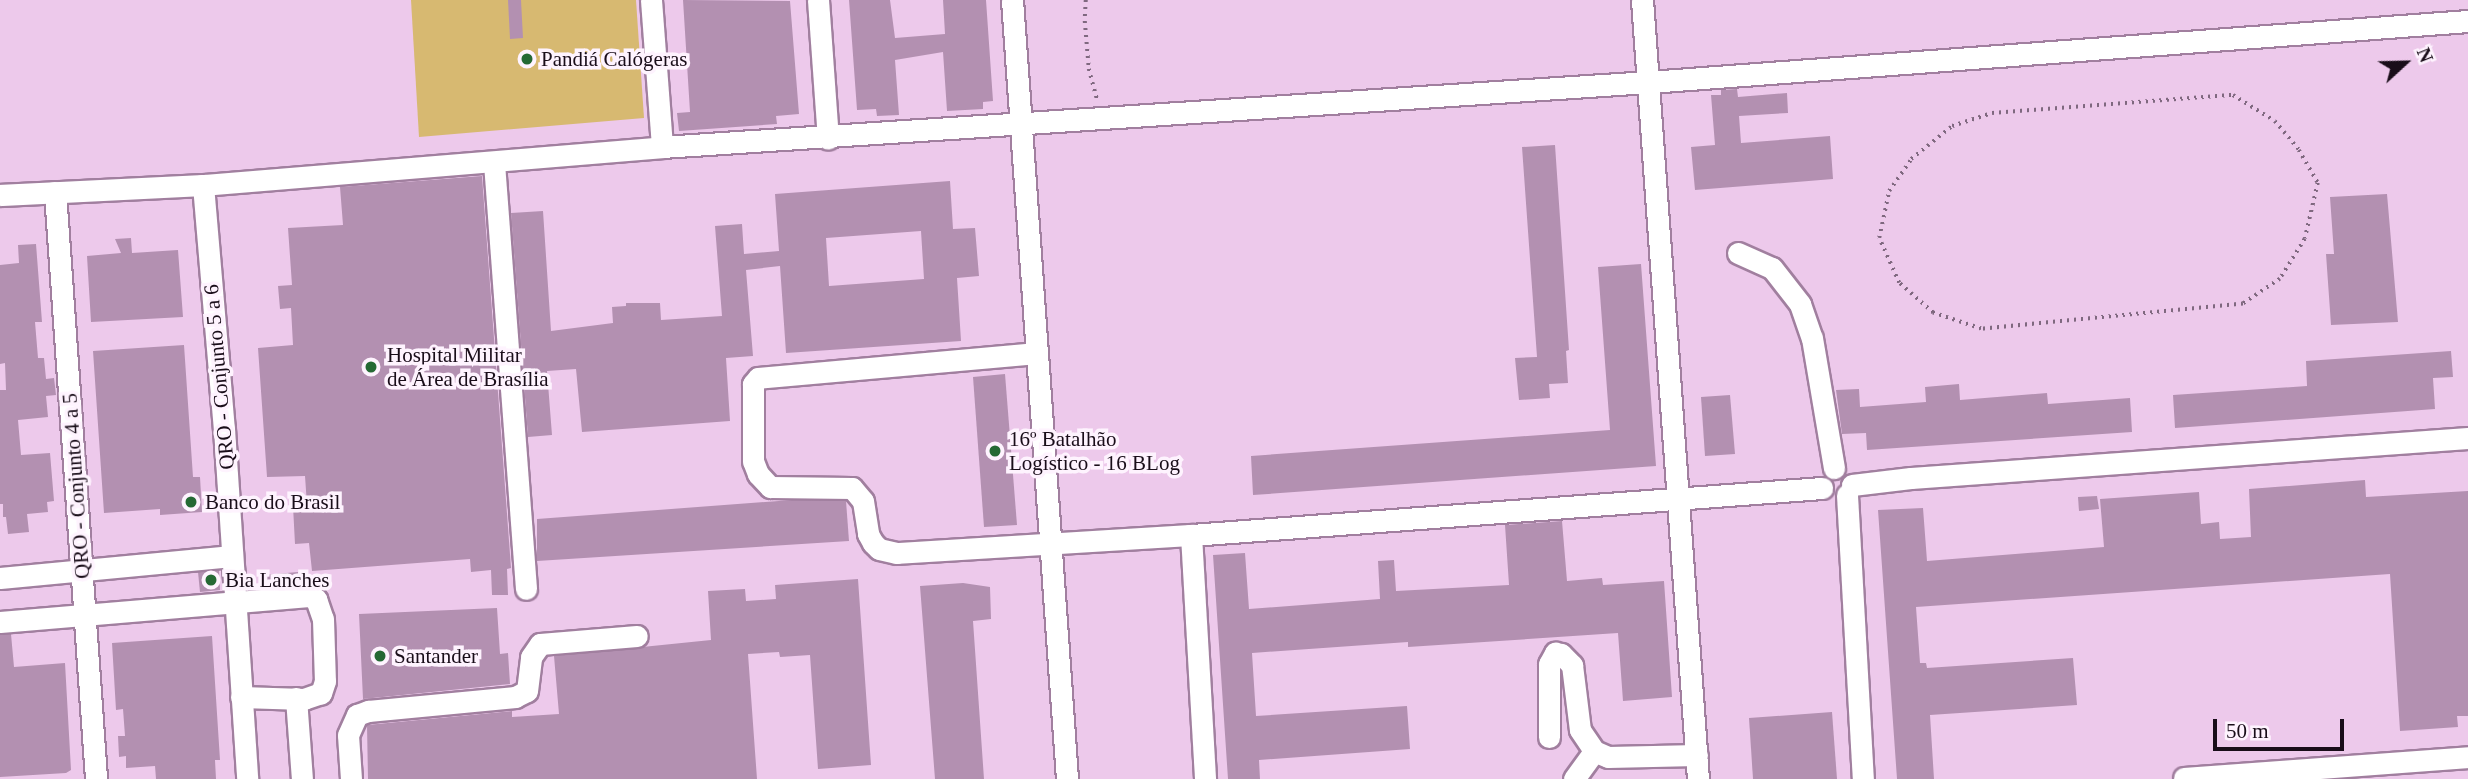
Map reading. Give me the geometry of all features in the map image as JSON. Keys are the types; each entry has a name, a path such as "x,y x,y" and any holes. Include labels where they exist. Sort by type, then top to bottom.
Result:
{"street":[{"path":"651,0 662,148"},
{"path":"818,0 828,139"},
{"path":"1012,0 1067,779"},
{"path":"1642,0 1698,779"},
{"path":"0,195 203,185 662,148 1649,82 2058,49 2468,21"},
{"path":"494,163 526,589"},
{"name":"QRO - Conjunto 5 a 6","path":"203,185 247,779"},
{"name":"QRO - Conjunto 4 a 5","path":"55,192 96,779"},
{"path":"1738,253 1772,268 1800,304 1812,338 1834,468"},
{"path":"1037,353 764,376 753,384 753,461 758,474 770,487 852,488 863,501 868,534 879,549 897,553 1051,545 1678,501 1822,488"},
{"path":"1863,779 1849,490 1847,472 1834,468 1823,475 1822,488 1830,497 1849,490 1911,478 2468,438"},
{"path":"1191,535 1205,779"},
{"path":"0,578 232,556"},
{"path":"0,622 309,596 316,599 323,619 325,681 316,696 241,697"},
{"path":"351,779 348,735 357,715 368,711 515,697 527,691 531,657 540,644 637,635"},
{"path":"1549,737 1549,664 1555,653 1561,654 1572,665 1580,730 1594,751 1608,757 1697,755"},
{"path":"296,698 302,779"},
{"path":"1574,779 1594,751"},
{"path":"2184,778 2468,757"}],"path":[{"path":"1086,0 1089,69 1102,118"},
{"path":"2233,95 2275,121 2299,150 2318,183 2305,239 2280,279 2243,304 1981,329 1933,313 1899,284 1879,238 1889,191 1911,159 1952,126 1992,113 2233,95"}],"shaded area":[{"name":"Pandiá Calógeras","path":"411,0 636,0 644,118 419,137"}],"building":[{"path":"508,0 521,0 523,38 510,39"},
{"path":"683,0 790,1 799,114 776,116 777,124 679,131 677,113 690,112"},
{"path":"849,0 890,0 895,38 945,34 943,0 986,0 993,101 983,102 983,109 947,111 943,52 895,60 899,115 877,116 876,109 857,110"},
{"path":"1737,89 1738,97 1787,93 1788,113 1739,116 1741,143 1830,136 1833,179 1695,190 1691,147 1715,145 1711,95 1721,95 1721,90"},
{"path":"1555,145 1569,350 1566,351 1568,383 1549,384 1550,398 1519,400 1515,358 1537,357 1522,147"},
{"path":"482,176 511,568 507,569 508,595 492,595 491,570 471,572 470,559 312,571 309,543 295,544 293,506 307,505 305,476 267,477 258,348 293,345 291,308 280,309 278,286 292,285 288,228 343,225 340,187"},
{"path":"950,181 953,229 975,228 979,276 957,278 961,341 786,353 780,266 746,270 753,356 726,358 730,421 582,432 576,369 547,371 552,435 528,437 511,213 543,211 551,331 613,323 612,307 626,306 626,303 660,303 661,320 722,316 715,226 742,224 744,254 779,251 775,194","holes":["921,231 924,279 829,286 826,238"]},
{"path":"2387,194 2398,322 2331,325 2326,254 2334,254 2330,197"},
{"path":"131,238 132,253 178,250 183,317 91,322 87,256 121,253 115,239"},
{"path":"36,244 42,322 35,322 38,358 44,358 46,379 54,378 56,395 46,396 48,417 18,420 21,455 50,453 54,501 47,502 48,512 27,514 29,532 8,534 6,517 3,517 3,504 0,504 0,390 6,390 5,363 0,364 0,265 19,263 18,245"},
{"path":"1641,264 1656,466 1253,495 1251,456 1610,430 1598,267"},
{"path":"184,345 193,477 200,477 202,512 160,515 160,509 104,513 93,351"},
{"path":"2451,351 2453,377 2433,378 2435,409 2175,428 2173,395 2307,386 2306,361"},
{"name":"16º Batalhão Logístico - 16 BLog","path":"1005,374 1017,525 984,527 973,377"},
{"path":"1959,384 1960,400 2047,393 2048,404 2130,398 2132,432 1867,450 1866,433 1842,434 1836,390 1859,389 1860,407 1926,402 1925,387"},
{"path":"1730,395 1735,454 1705,456 1701,397"},
{"path":"2365,480 2366,497 2468,491 2468,716 2457,716 2458,727 2400,731 2390,574 1916,607 1920,663 1926,663 1927,668 2073,658 2077,705 1930,715 1934,779 1897,779 1878,510 1923,508 1927,561 2104,547 2100,499 2199,492 2201,524 2219,522 2220,539 2251,537 2249,489"},
{"path":"2097,496 2099,509 2079,511 2078,497"},
{"path":"792,500 846,501 849,541 537,561 537,519"},
{"path":"1562,521 1567,581 1602,578 1603,585 1664,581 1672,697 1623,701 1618,633 1408,647 1408,642 1252,653 1256,716 1407,706 1410,749 1259,760 1260,779 1228,779 1213,555 1245,553 1249,609 1380,599 1378,561 1394,560 1396,591 1509,585 1505,525"},
{"path":"219,570 220,590 200,592 198,572"},
{"path":"298,572 298,584 263,587 263,575"},
{"path":"858,579 871,765 818,769 810,655 780,657 779,652 748,654 757,779 368,779 367,725 512,711 512,717 559,714 554,656 711,640 708,591 745,589 746,601 776,599 775,585"},
{"path":"963,583 990,587 991,619 973,621 984,779 935,779 920,586"},
{"path":"497,608 500,654 508,653 510,684 363,699 359,614"},
{"path":"11,634 14,667 65,663 71,770 66,773 0,777 0,635"},
{"path":"212,636 220,760 215,760 216,779 156,779 155,766 126,768 126,756 119,757 118,736 125,736 123,709 116,710 112,643"},
{"path":"1832,712 1837,779 1753,779 1749,718"}],"place":[{"name":"Pandiá Calógeras","path":"527,59"},
{"name":"Hospital Militar de Área de Brasília","path":"371,367"},
{"name":"16º Batalhão Logístico - 16 BLog","path":"995,451"},
{"name":"Banco do Brasil","path":"191,502"},
{"name":"Bia Lanches","path":"211,580"},
{"name":"Santander","path":"380,656"}]}
